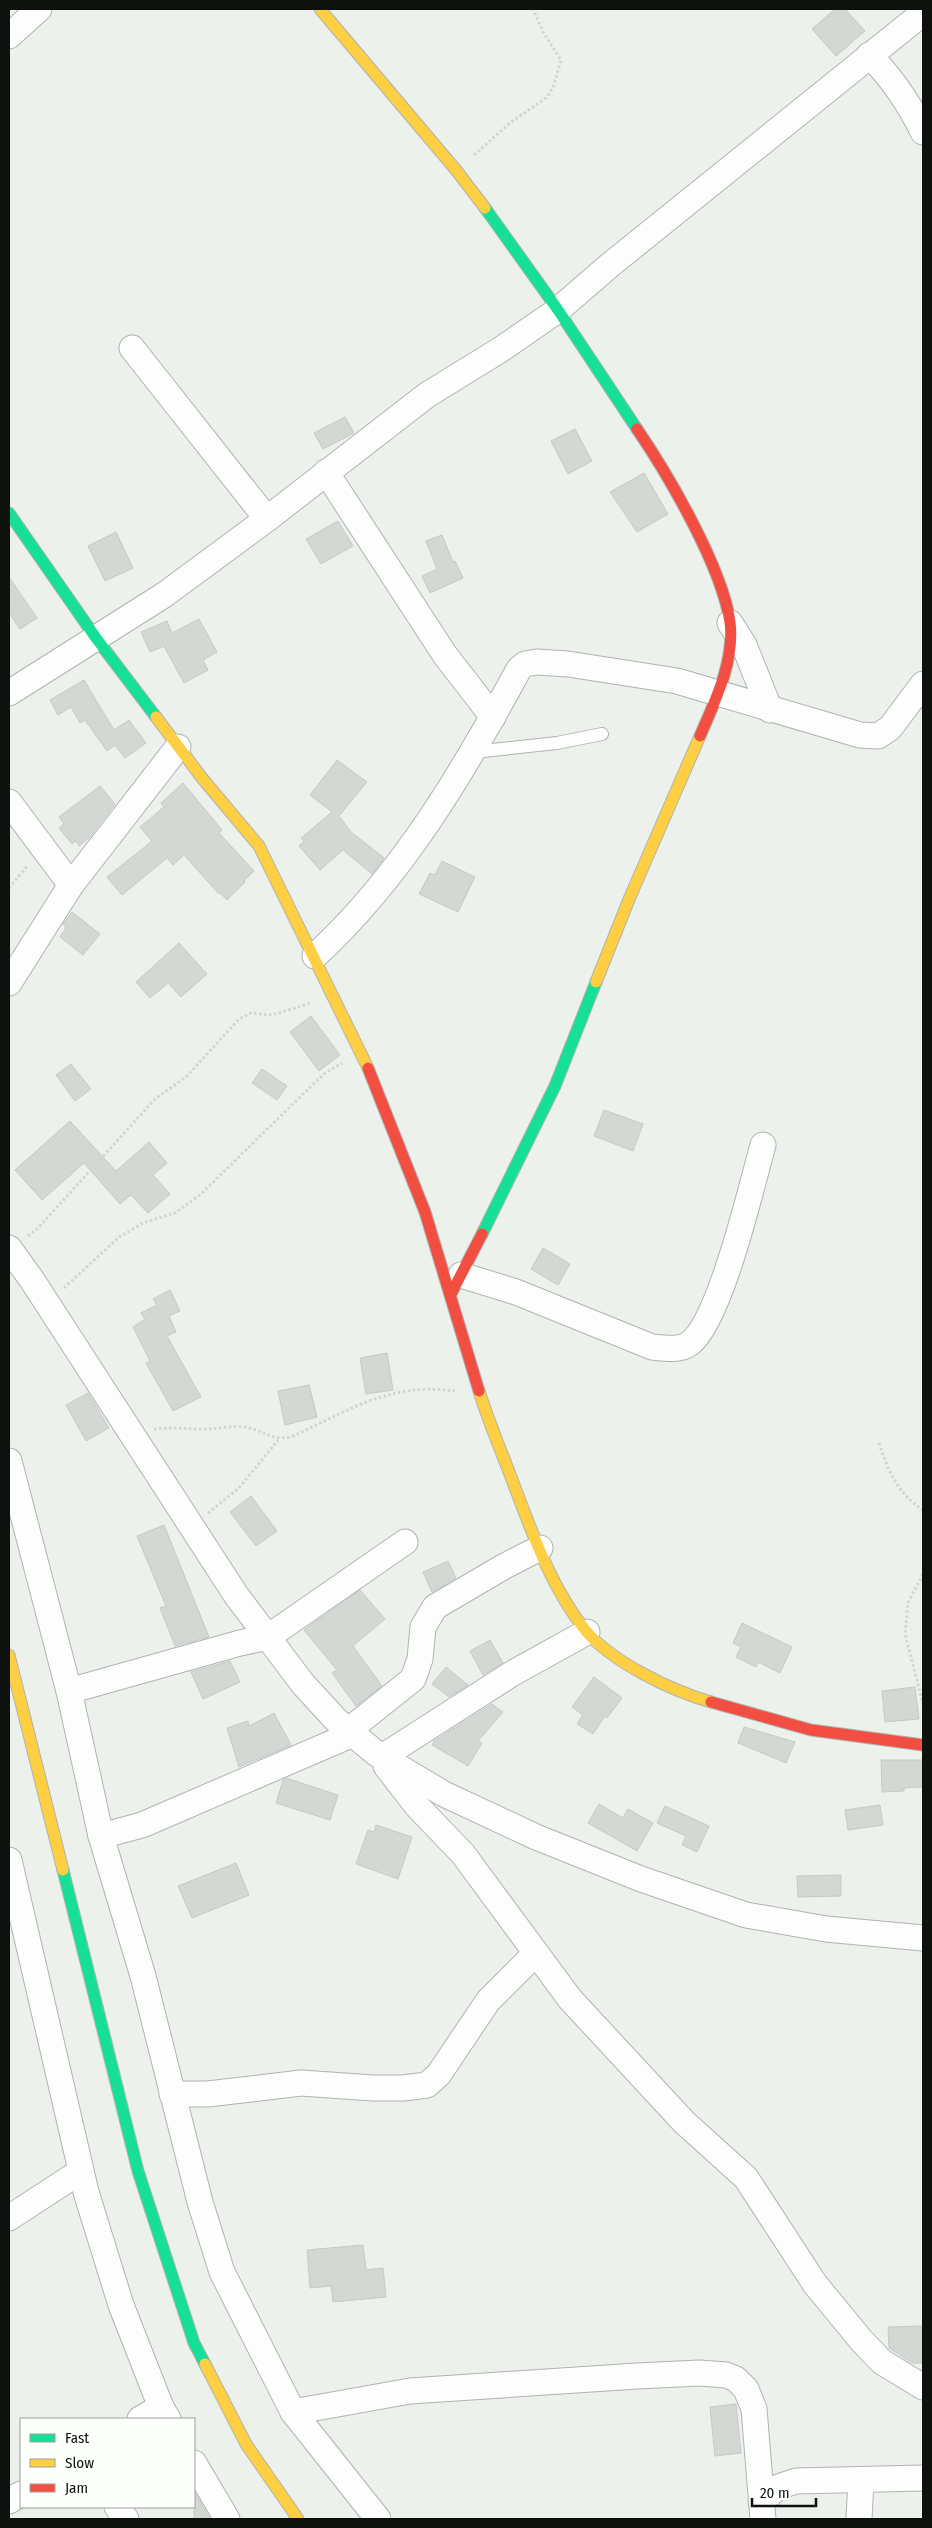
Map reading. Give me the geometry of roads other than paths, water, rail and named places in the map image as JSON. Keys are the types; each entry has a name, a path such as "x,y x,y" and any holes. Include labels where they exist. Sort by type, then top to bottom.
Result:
{"street":[{"path":"9,36 39,9"},
{"path":"320,9 456,170 558,310 656,457 706,552 723,594 730,623 728,659 719,692 623,915 555,1086 456,1285"},
{"path":"9,693 164,595 427,395 500,350 558,310 610,265 764,143 869,55 923,13"},
{"path":"869,55 890,76 912,109 923,132"},
{"path":"132,348 267,518"},
{"path":"326,472 445,655 493,717"},
{"path":"9,513 96,638 178,746 259,846 362,1053 456,1285 480,1394 532,1532 565,1602 587,1632 618,1658 653,1678 704,1700 811,1730 923,1745"},
{"path":"730,623 744,645 770,710"},
{"path":"315,956 336,936 390,876 474,752 518,669 525,664 537,662 568,664 677,681 860,735 878,736 890,728 923,684"},
{"path":"9,983 71,885 178,746"},
{"path":"9,802 71,885"},
{"path":"456,1285 535,1299 652,1347 672,1349 688,1345 702,1331 717,1296 738,1239 763,1145"},
{"path":"10,1249 48,1304 236,1595 303,1684 351,1732 379,1756 444,1794 536,1837 640,1879 746,1914 826,1929 923,1938"},
{"path":"9,1461 69,1691 101,1836 144,1976 200,2202 222,2272 293,2412 378,2519"},
{"path":"69,1691 240,1643 268,1637 405,1542"},
{"path":"101,1836 160,1817 351,1732 413,1679 420,1659 423,1627 435,1608 503,1567 540,1548"},
{"path":"379,1756 513,1674 587,1632"},
{"path":"9,1655 138,2171 194,2343 246,2444 298,2519"},
{"path":"379,1756 417,1806 463,1854 570,1999 628,2064 684,2122 725,2157 746,2178 815,2284 861,2340 882,2362 923,2387"},
{"path":"10,1869 81,2172 100,2242 156,2415"},
{"path":"172,2094 208,2094 301,2083 373,2088 404,2088 427,2085 439,2074 488,2001 536,1954"},
{"path":"9,2218 81,2172"},
{"path":"293,2412 410,2391 637,2376 699,2373 726,2374 736,2379 746,2389 754,2409 762,2511"},
{"path":"758,2450 770,2468 796,2481"},
{"path":"195,2465 227,2519"},
{"path":"762,2511 778,2487 796,2481 923,2478"},
{"path":"859,2519 861,2480"},
{"path":"118,2508 126,2519"}],"lane":[{"path":"474,752 557,743 602,734"}]}
